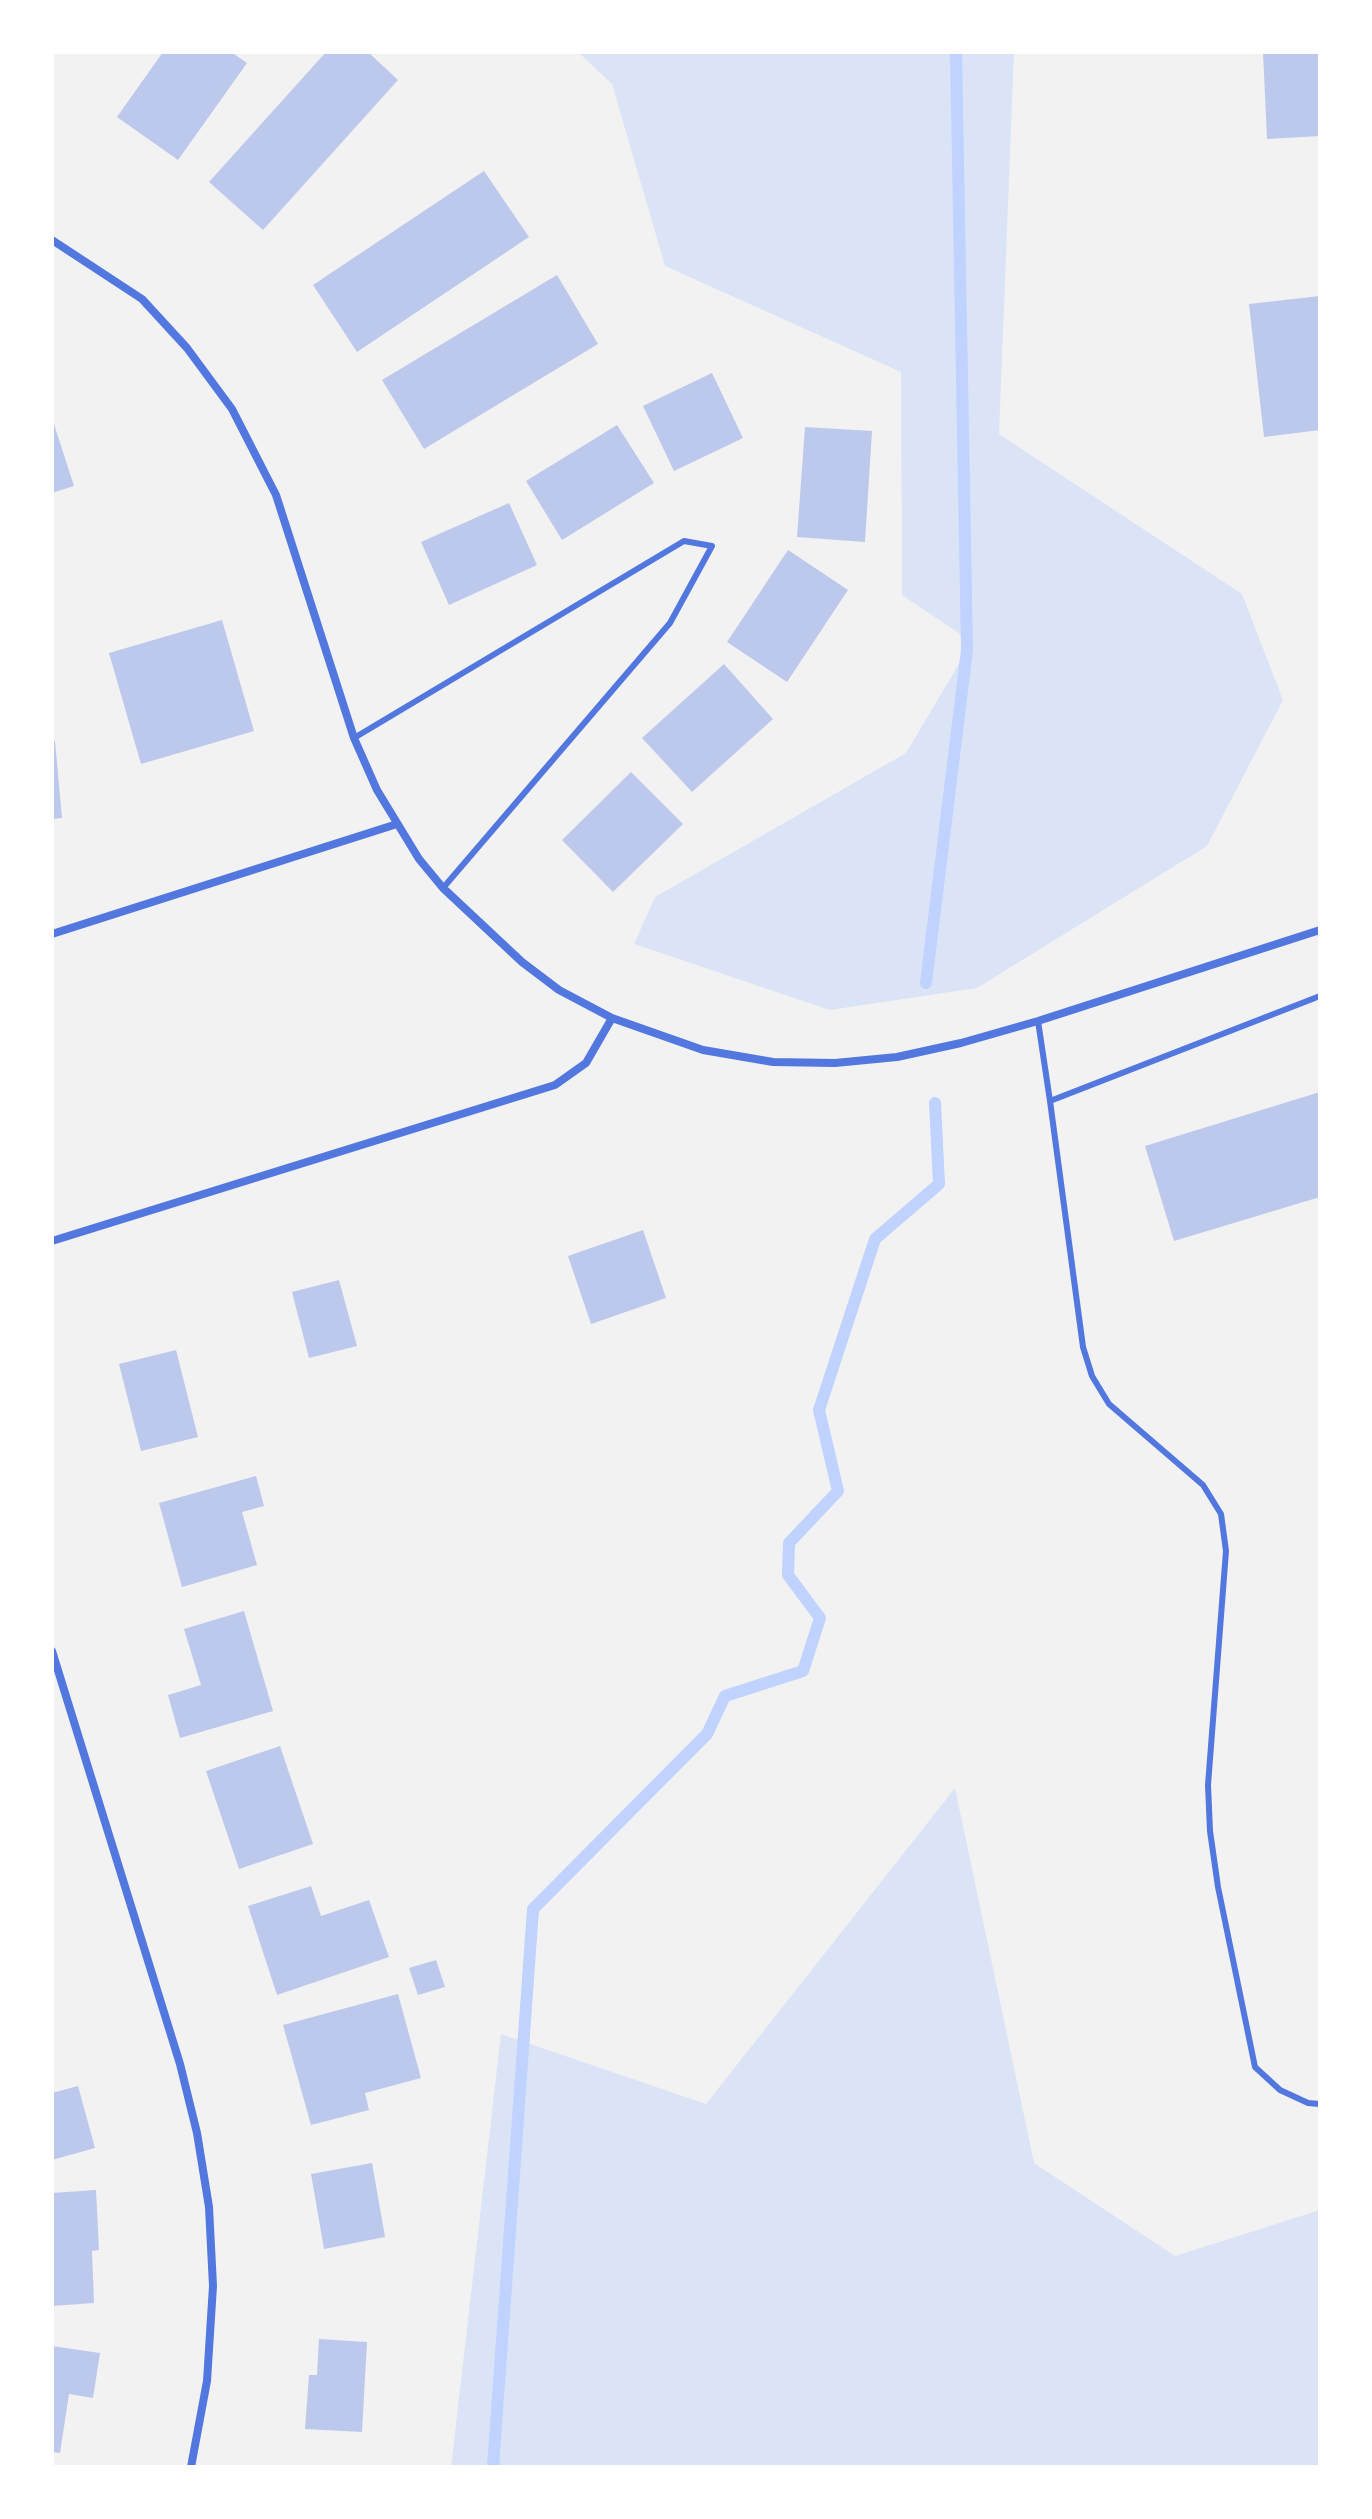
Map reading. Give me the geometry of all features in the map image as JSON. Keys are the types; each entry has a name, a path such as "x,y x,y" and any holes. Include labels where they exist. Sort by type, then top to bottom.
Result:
{"street":[{"path":"52,240 142,299 187,348 232,409 276,495 354,738 377,790 419,859 443,888 522,962 559,990 612,1018 703,1050 773,1062 835,1063 910,1054 961,1043 1320,930"},
{"path":"52,934 397,824"},
{"path":"52,1241 555,1085 586,1063 612,1018"},
{"path":"52,1651 180,2064 197,2133 209,2207 213,2286 207,2381 191,2467"}],"lane":[{"path":"354,738 684,541 712,546 670,623 443,888"},
{"path":"1050,1101 1320,996"},
{"path":"1038,1021 1083,1347 1092,1376 1109,1404 1203,1485 1221,1514 1226,1551 1208,1785 1210,1831 1218,1887 1255,2067 1280,2090 1308,2103 1320,2104"}],"shaded area":[{"path":"578,52 1014,52 999,434 1242,594 1283,700 1207,846 977,988 830,1010 634,944 655,897 906,753 972,642 902,595 901,372 665,266 612,84"},
{"path":"955,1788 1034,2163 1175,2256 1320,2210 1320,2467 451,2467 501,2034 706,2104"}],"building":[{"path":"163,52 231,52 247,63 178,160 117,117"},
{"path":"326,52 368,52 398,80 263,230 209,182"},
{"path":"1263,52 1320,52 1320,136 1267,139"},
{"path":"484,171 529,237 357,352 313,285"},
{"path":"557,275 598,344 424,449 382,380"},
{"path":"1320,296 1320,430 1264,437 1249,304"},
{"path":"712,373 743,438 674,471 643,406"},
{"path":"52,422 74,486 52,493"},
{"path":"617,425 654,483 562,540 526,481"},
{"path":"805,427 872,431 865,542 797,537"},
{"path":"509,503 537,565 449,605 421,542"},
{"path":"788,550 848,590 787,682 727,642"},
{"path":"222,620 254,731 141,764 109,653"},
{"path":"724,664 773,719 692,792 642,738"},
{"path":"52,741 55,741 62,818 52,819"},
{"path":"631,772 683,824 613,892 562,840"},
{"path":"1320,1092 1320,1197 1174,1241 1145,1146"},
{"path":"643,1230 666,1298 591,1324 568,1256"},
{"path":"339,1280 357,1346 309,1358 292,1292"},
{"path":"176,1350 198,1437 141,1451 119,1364"},
{"path":"256,1476 264,1506 242,1512 257,1565 182,1587 159,1503"},
{"path":"244,1611 273,1711 180,1738 168,1695 201,1685 184,1629"},
{"path":"280,1746 313,1844 239,1869 206,1771"},
{"path":"311,1886 321,1916 369,1900 389,1957 277,1995 248,1906"},
{"path":"436,1960 445,1987 418,1995 409,1968"},
{"path":"398,1994 421,2078 365,2093 369,2110 311,2125 283,2025"},
{"path":"78,2086 95,2148 52,2160 52,2093"},
{"path":"372,2163 385,2237 324,2249 311,2174"},
{"path":"96,2190 99,2250 92,2251 94,2303 52,2306 52,2193"},
{"path":"319,2339 367,2342 362,2432 305,2429 309,2375 317,2375"},
{"path":"52,2346 100,2353 93,2398 69,2394 60,2453 52,2452"}],"waterway":[{"path":"926,983 967,650 956,52"},
{"path":"493,2467 533,1909 707,1734 725,1696 803,1671 820,1618 788,1575 789,1543 838,1491 819,1410 875,1239 939,1184 935,1103"}]}
